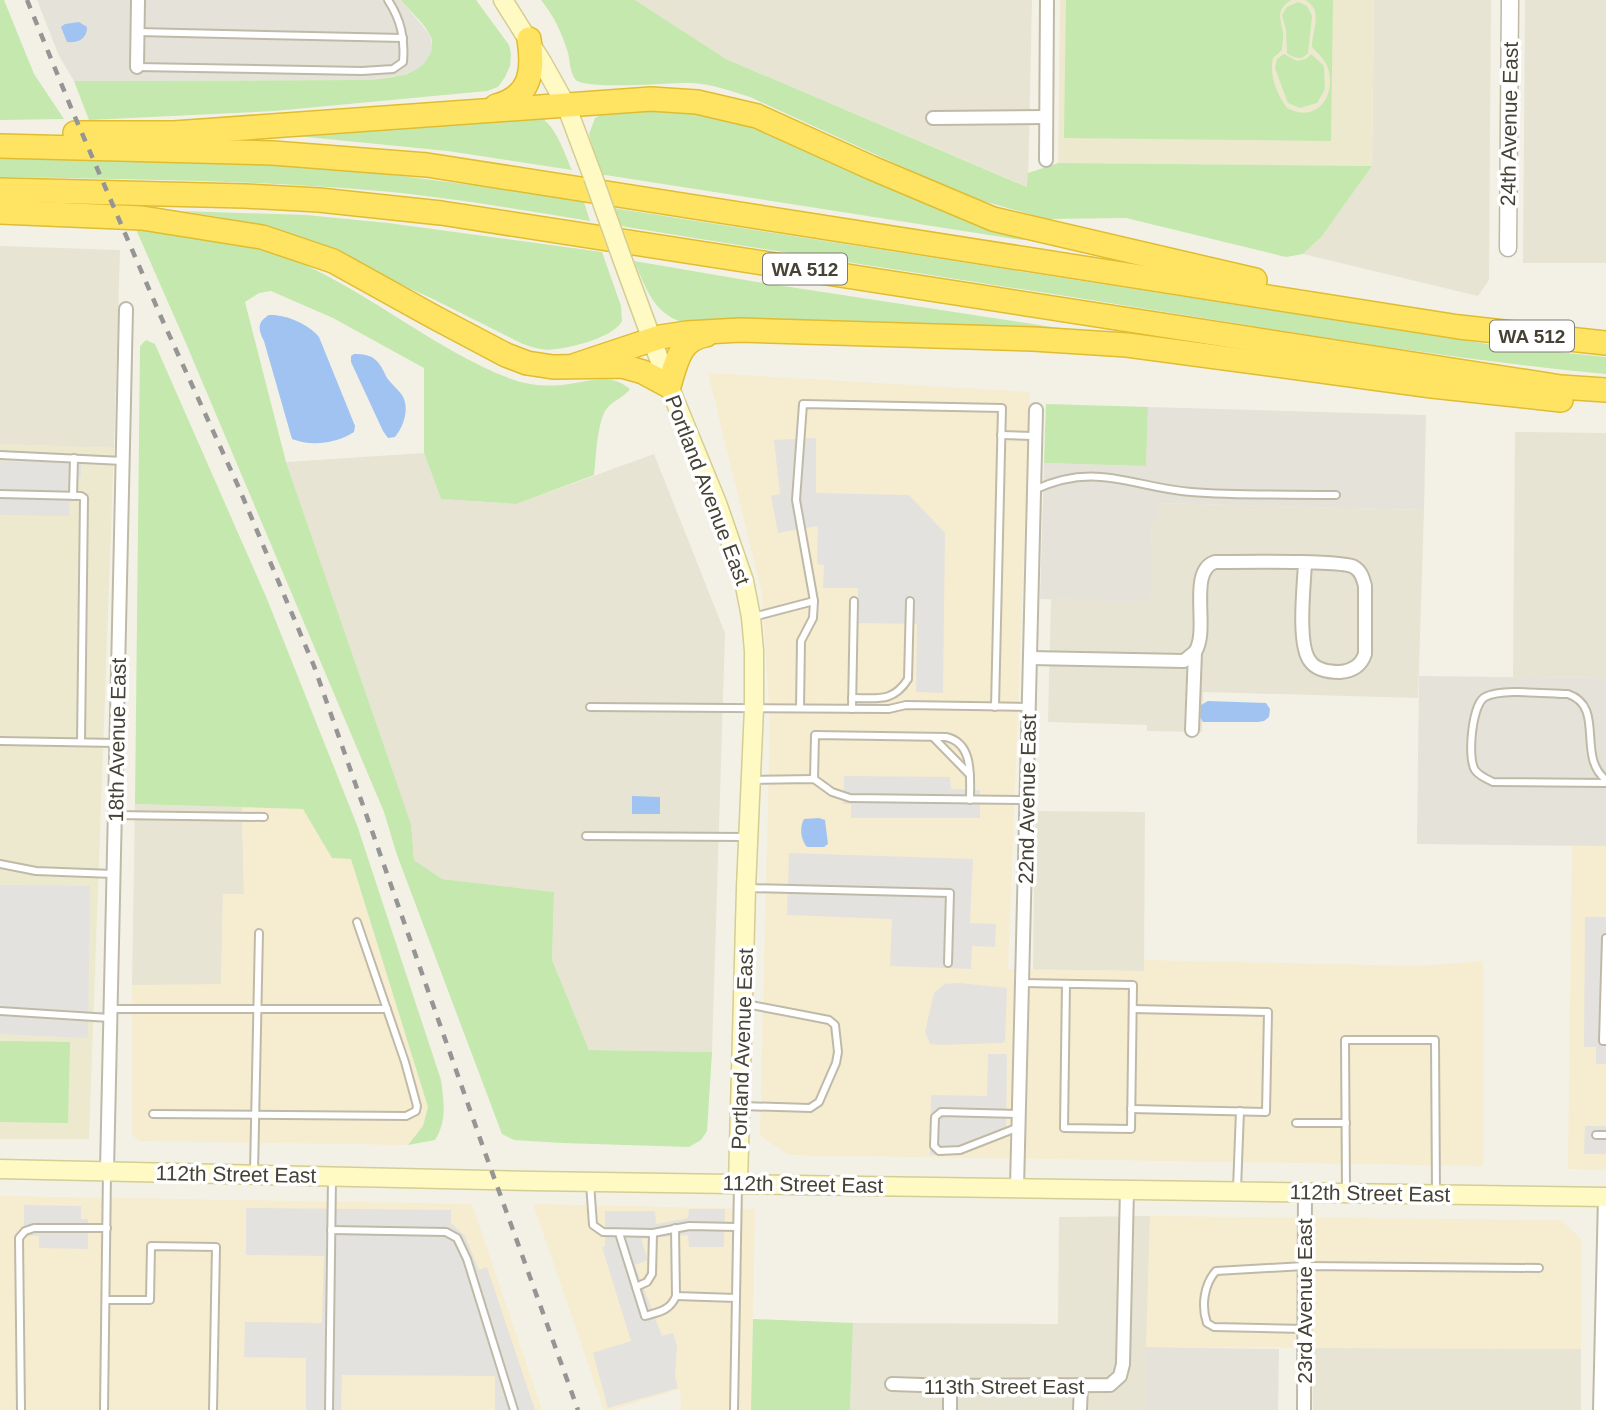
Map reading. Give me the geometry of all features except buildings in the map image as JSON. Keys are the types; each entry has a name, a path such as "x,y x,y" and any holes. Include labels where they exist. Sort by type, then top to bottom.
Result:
{"highway":[{"path":"473,111 511,101 524,89 530,69 529,40"},
{"path":"0,132 174,133 651,99 697,102 738,109 757,116 872,169 993,219 1459,327"},
{"name":"WA 512","path":"0,146 272,153 427,166 1459,327 1606,343"},
{"name":"WA 512","path":"0,190 244,195 441,213 1561,387 1606,390"},
{"path":"0,212 142,218 262,237 333,261 506,355 527,363 553,367 622,366 643,372 669,386 678,356 690,341 698,336 740,330"},
{"path":"576,365 652,340 687,332 740,330 1033,339 1127,345 1541,399 1606,402"}],"main road":[{"name":"Portland Avenue East","path":"503,0 566,105 744,581 754,651 754,708 738,1183"},
{"name":"112th Street East","path":"0,1168 590,1181 1606,1197"}],"street":[{"path":"137,67 138,0"},
{"path":"1046,160 1047,0"},
{"name":"24th Avenue East","path":"1508,248 1510,0"},
{"path":"933,118 1046,117"},
{"name":"18th Avenue East","path":"107,1171 126,309"},
{"name":"22nd Avenue East","path":"1017,1187 1036,410"},
{"path":"1192,730 1195,652 1200,640 1202,576 1203,569 1215,562 1305,563 1346,564 1353,566 1362,575 1365,586 1365,654 1356,668 1337,672 1319,668 1307,659 1303,641 1305,563"},
{"path":"1030,658 1184,662 1195,652"},
{"name":"113th Street East","path":"892,1384 1106,1386 1115,1381 1124,1364 1126,1189"},
{"name":"23rd Avenue East","path":"1304,1410 1305,1192"},
{"path":"1600,1410 1606,1197"},
{"path":"1080,1410 1081,1385"},
{"path":"950,1386 950,1410"}],"lane":[{"path":"137,67 379,71 401,65 404,56 401,24 388,0"},
{"path":"138,32 403,38"},
{"path":"800,708 801,641 813,618 814,601 796,500 803,404 1002,408 995,706"},
{"path":"1001,435 1035,436"},
{"path":"0,455 123,461"},
{"path":"73,496 74,458"},
{"path":"1034,490 1062,479 1081,477 1120,478 1190,492 1336,495"},
{"path":"0,494 81,496 85,504 81,742"},
{"path":"751,617 814,601"},
{"path":"852,709 854,601"},
{"path":"852,698 887,698 901,690 908,679 910,601"},
{"path":"1500,693 1578,696 1587,702 1593,711 1596,761 1600,775 1606,781 1493,782 1482,777 1475,770 1473,762 1473,719 1480,700 1500,693"},
{"path":"590,706 852,709 889,709 906,705 1029,707"},
{"path":"814,779 814,735 946,737 956,741 969,758 970,800"},
{"path":"933,737 970,775"},
{"path":"0,741 117,743"},
{"path":"751,780 814,779 832,792 850,798 1026,800"},
{"path":"116,815 264,817"},
{"path":"586,836 748,837"},
{"path":"0,864 36,871 114,874"},
{"path":"746,888 950,893 948,962"},
{"path":"153,1114 411,1115 417,1106 357,922"},
{"path":"254,1174 259,933"},
{"path":"1606,938 1603,1041 1606,1041"},
{"path":"1023,983 1133,985 1131,1129 1064,1128 1066,984"},
{"path":"741,1106 815,1106 820,1102 838,1052 835,1025 829,1020 744,1004"},
{"path":"0,1010 111,1013 387,1009"},
{"path":"1131,1109 1266,1112 1268,1012 1132,1009"},
{"path":"1346,1193 1345,1041 1435,1040 1436,1195"},
{"path":"1237,1191 1240,1111"},
{"path":"941,1112 1019,1121 960,1150 939,1151 934,1146 936,1117 941,1112"},
{"path":"1296,1123 1346,1123"},
{"path":"1596,1135 1606,1135"},
{"path":"104,1410 107,1171"},
{"path":"329,1410 332,1176"},
{"path":"590,1181 593,1225 604,1232 653,1233 689,1226 737,1227"},
{"path":"733,1410 738,1183"},
{"path":"21,1410 19,1238 25,1231 34,1228 107,1228"},
{"path":"619,1233 645,1316 665,1310 676,1297 675,1228"},
{"path":"331,1230 446,1232 457,1238 467,1259 514,1410"},
{"path":"636,1287 647,1282 652,1274 653,1233"},
{"path":"106,1300 150,1300 151,1246 216,1247 213,1410"},
{"path":"1304,1329 1214,1326 1207,1323 1204,1315 1209,1278 1216,1271 1304,1266 1539,1268"},
{"path":"676,1297 736,1298"}],"shaded area":[{"path":"37,0 401,0 430,35 432,46 428,60 417,70 369,80 74,81 59,56"},
{"path":"635,0 1032,0 1028,187 726,59"},
{"path":"1060,0 1374,0 1372,166 1058,163"},
{"path":"1374,0 1491,0 1489,280 1478,296 1303,254 1322,236 1372,166"},
{"path":"1525,0 1606,0 1606,263 1523,263"},
{"path":"0,246 120,250 114,448 0,444"},
{"path":"708,373 1030,392 1008,969 1144,971 1144,960 1418,966 1483,961 1483,1166 789,1155 760,1136 770,720 762,593"},
{"path":"1148,407 1426,415 1424,510 1157,503 1156,521 1152,521 1150,602 1040,599 1044,463 1146,466"},
{"path":"1515,432 1606,433 1606,678 1513,677"},
{"path":"816,438 816,493 909,495 945,533 943,693 916,692 917,624 857,623 858,588 823,588 824,565 817,564 818,526 778,533 771,496 780,494 774,440"},
{"path":"0,444 114,448 89,1139 0,1139"},
{"path":"424,453 441,499 516,504 654,454 725,633 712,1052 589,1050 552,960 554,892 442,879 414,860 411,824 286,462"},
{"path":"0,461 81,463 81,476 70,490 69,516 0,515"},
{"path":"1157,503 1424,510 1418,698 1203,692 1202,732 1147,731 1147,725 1048,722 1051,599 1149,602 1152,521"},
{"path":"1419,676 1606,678 1606,846 1417,844"},
{"path":"844,776 950,777 951,789 980,790 980,818 851,818 851,804 843,804"},
{"path":"135,804 242,807 244,894 223,895 221,985 132,985"},
{"path":"242,807 303,809 332,858 351,859 428,1107 423,1126 408,1145 139,1141 132,1135 132,985 221,984 223,894 244,894"},
{"path":"1035,811 1145,812 1144,971 1033,970"},
{"path":"1572,846 1606,846 1606,1170 1568,1169"},
{"path":"789,853 973,859 970,923 996,924 995,947 972,946 971,969 890,966 892,919 787,915"},
{"path":"0,885 90,886 88,1038 0,1034"},
{"path":"1585,917 1606,917 1606,1064 1596,1064 1596,1047 1584,1047"},
{"path":"945,984 1007,988 1003,1043 930,1044 925,1032 934,993"},
{"path":"988,1054 1007,1054 1006,1137 955,1155 930,1155 931,1095 987,1096"},
{"path":"1585,1126 1606,1126 1606,1154 1584,1154"},
{"path":"0,1196 472,1204 542,1410 0,1410"},
{"path":"533,1204 755,1209 751,1410 681,1410 680,1389 612,1410 604,1410"},
{"path":"24,1205 81,1206 81,1219 88,1219 88,1249 39,1248 39,1236 24,1236"},
{"path":"246,1208 451,1210 451,1223 465,1236 479,1270 487,1267 535,1410 495,1410 495,1376 342,1375 341,1410 306,1410 306,1358 244,1357 245,1322 322,1323 324,1256 246,1255"},
{"path":"689,1209 725,1209 724,1247 689,1247 688,1235 641,1239 648,1260 635,1265 662,1336 673,1333 677,1346 675,1376 678,1388 608,1408 593,1353 631,1341 602,1247 605,1246 605,1211 655,1211 656,1224 688,1218"},
{"path":"1150,1216 1146,1410 850,1410 853,1323 1058,1324 1059,1217"},
{"path":"1150,1216 1561,1220 1581,1239 1581,1349 1146,1347"},
{"path":"1146,1347 1279,1349 1278,1410 1146,1410"},
{"path":"1313,1348 1581,1349 1581,1410 1313,1410"}],"green space":[{"path":"0,0 4,0 34,74 64,119 0,120"},
{"path":"401,0 476,0 509,45 510,66 498,87 487,91 274,111 89,120 74,81 369,80 406,74 427,60 432,39"},
{"path":"541,0 635,0 726,59 1027,187 1028,173 1058,163 1372,166 1322,236 1303,254 1286,257 1126,218 1046,219 980,200 729,90 692,83 582,83 573,76 560,32"},
{"path":"1066,0 1291,0 1281,11 1282,50 1273,58 1273,78 1287,108 1307,112 1315,110 1327,97 1330,78 1325,62 1312,47 1316,15 1311,4 1305,0 1333,0 1331,141 1064,138"},
{"path":"1298,2 1307,6 1312,16 1308,53 1300,58 1287,53 1282,15 1287,7"},
{"path":"1284,54 1297,61 1306,59 1311,54 1324,66 1325,89 1317,103 1300,108 1288,103 1275,68 1277,59"},
{"path":"640,108 684,109 756,125 942,211 1027,239 599,174 589,134 595,118 603,114"},
{"path":"540,117 551,127 572,170 448,151 266,133"},
{"path":"0,158 212,161 359,171 584,202 590,221 452,199 368,190 230,182 0,177"},
{"path":"613,208 1507,347 1606,357 1606,374 1367,344 621,226"},
{"path":"181,211 306,215 388,223 602,252 621,306 622,321 611,332 583,343 552,350 535,348 285,232"},
{"path":"135,227 240,244 301,263 354,291 457,353 511,379 555,385 608,380 630,389 604,412 599,429 594,475 516,504 441,499 424,453 424,368 333,318 271,291 259,293 245,302 286,462 411,824 414,860 442,879 554,892 552,960 589,1050 712,1052 707,1131 701,1140 689,1147 514,1140 502,1134 397,855 384,812"},
{"path":"634,261 1059,328 861,322 679,321 670,317 656,304"},
{"path":"146,340 155,344 267,599 357,825 441,1080 443,1118 435,1140 408,1145 423,1126 428,1107 351,859 332,858 303,809 135,804 140,346"},
{"path":"1046,404 1148,407 1146,466 1044,463"},
{"path":"0,1041 70,1042 68,1123 0,1122"},
{"path":"753,1319 853,1323 850,1410 751,1410"}],"water":[{"path":"79,22 87,27 84,37 75,42 67,42 61,27"},
{"path":"269,315 296,321 319,337 355,426 354,432 324,443 292,439 260,329 262,320"},
{"path":"354,354 372,357 402,395 406,406 405,417 395,437 388,438 383,431 351,362 351,356"},
{"path":"1208,701 1266,703 1270,709 1269,717 1258,722 1203,722 1200,717 1201,705"},
{"path":"632,796 660,797 660,814 632,814"},
{"path":"804,819 825,820 828,844 824,847 807,847 801,834 802,822"}],"railway":[{"path":"27,0 161,317 239,488 314,666 578,1410"}]}
